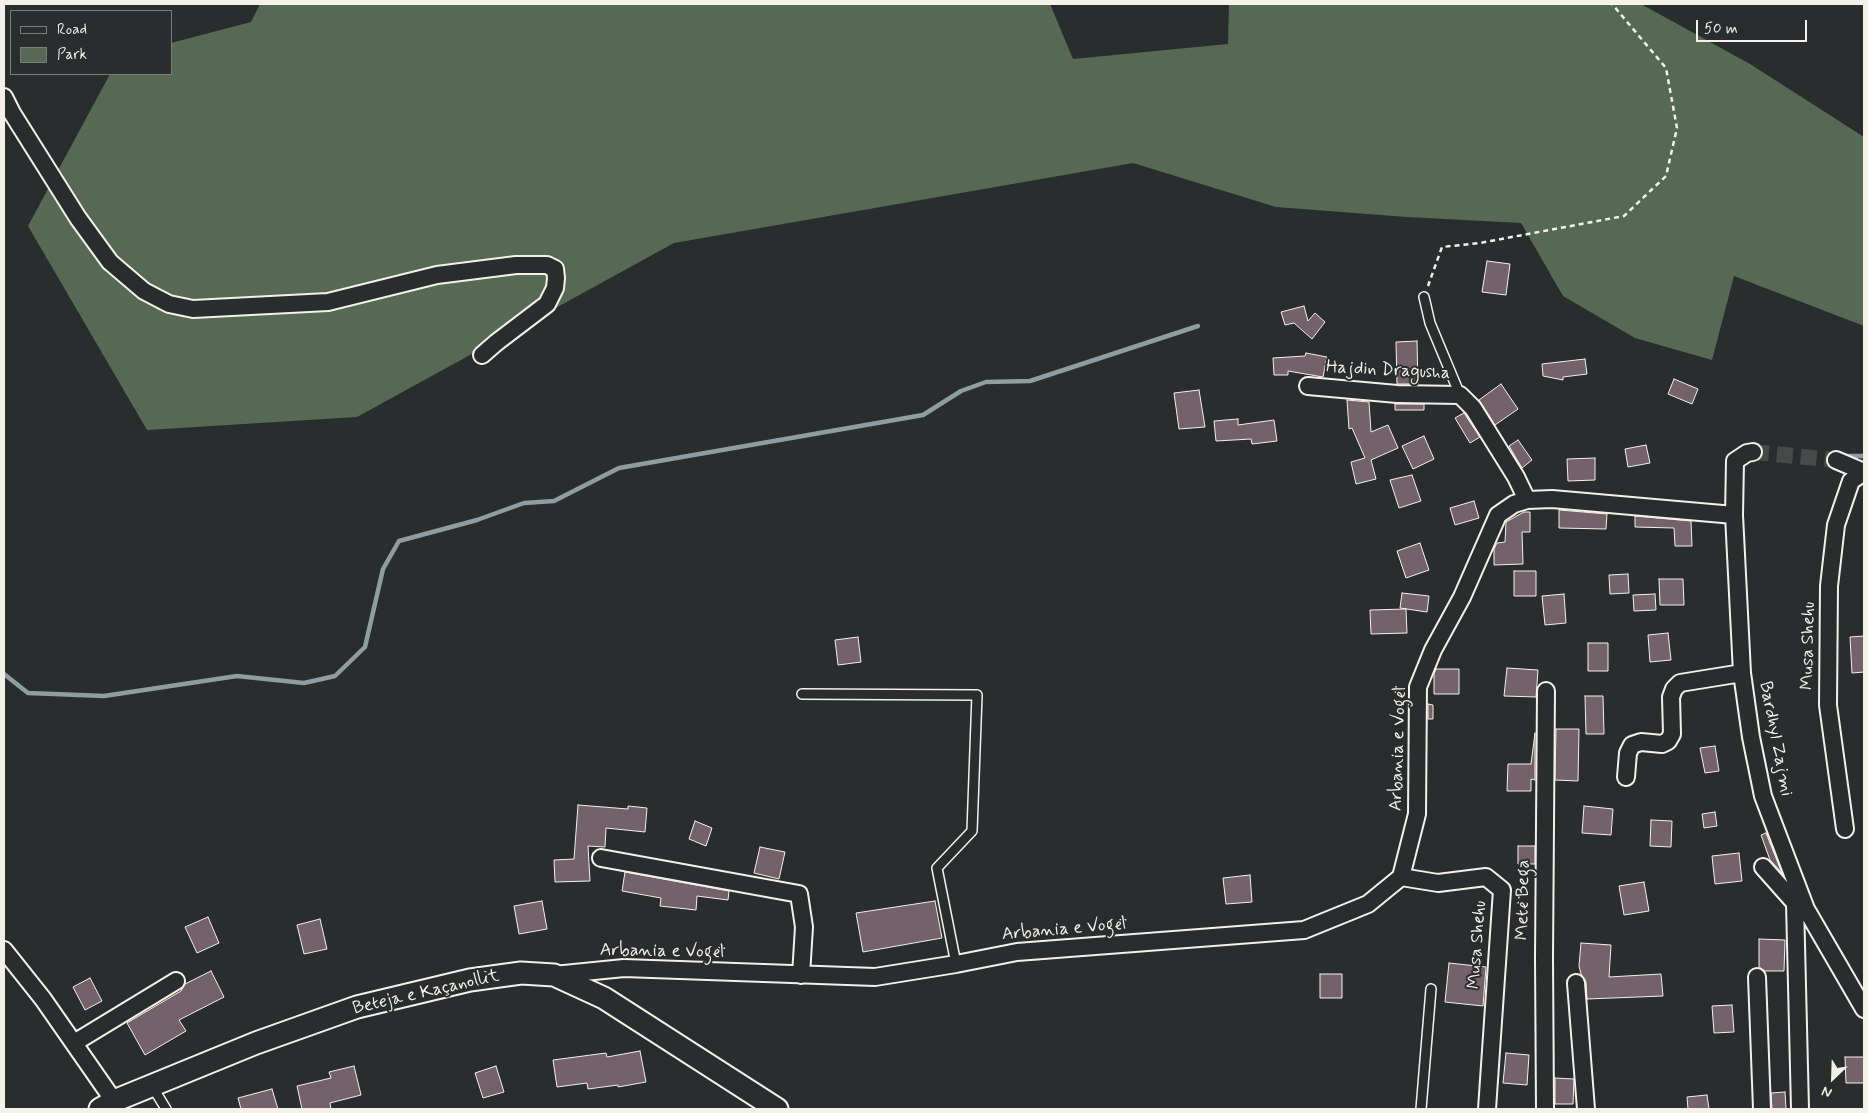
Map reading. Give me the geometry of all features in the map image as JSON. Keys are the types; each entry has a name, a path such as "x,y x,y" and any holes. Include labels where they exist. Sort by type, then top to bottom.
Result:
{"street":[{"path":"4,97 12,113 78,218 110,262 144,291 169,304 193,310 328,302 437,275 516,265 547,265 555,270 555,288 547,304 482,355"},
{"name":"Hajdin Dragusha","path":"1308,386 1397,394 1460,395 1478,416 1516,477 1527,500"},
{"path":"1734,515 1735,461 1747,453 1753,452"},
{"path":"1836,460 1864,472"},
{"name":"Musa Shehu","path":"1845,829 1828,705 1829,586 1836,525 1851,482 1864,472"},
{"name":"Arbania e Vogël","path":"554,975 624,968 875,977 1017,952 1304,930 1368,904 1401,877 1417,814 1418,687 1433,650 1462,597 1498,515 1514,504 1527,500 1552,499 1734,515"},
{"name":"Bardhyl Zajmi","path":"1734,515 1742,673 1751,737 1763,796 1806,909 1864,1009"},
{"path":"1626,777 1628,753 1632,745 1641,742 1662,744 1668,741 1672,734 1672,697 1674,689 1680,683 1742,673"},
{"name":"Metë Bega","path":"1545,1109 1546,691"},
{"path":"601,858 799,894 804,927 801,975"},
{"path":"1763,867 1795,902 1800,1109"},
{"name":"Musa Shehu","path":"1401,877 1438,883 1486,877 1502,890 1487,1109"},
{"name":"Beteja e Kaçanollit","path":"4,950 43,998 74,1043 107,1105 256,1043 357,1008 470,980 521,973 554,975 604,998 777,1109"},
{"path":"1757,977 1762,1109"},
{"path":"74,1043 176,981"},
{"path":"1576,983 1586,1109"}],"lane":[{"path":"1424,297 1430,323 1460,395"},
{"path":"802,694 977,695 972,831 938,868 956,964"},
{"path":"1421,1109 1431,989"},
{"path":"152,1086 166,1109"}],"path":[{"path":"1424,297 1442,247 1480,243 1624,216 1666,176 1678,128 1666,68 1612,4"}],"green space":[{"path":"260,4 1050,4 1073,59 1228,44 1229,4 1641,4 1750,64 1864,137 1864,326 1734,276 1712,360 1635,338 1563,296 1521,223 1276,207 1133,163 674,243 357,417 147,430 28,226 109,75 172,75 172,43 251,22"}],"building":[{"path":"1487,261 1510,264 1506,295 1482,292"},
{"path":"1304,306 1308,321 1315,313 1325,322 1312,339 1294,323 1285,325 1281,312"},
{"path":"1417,341 1418,384 1397,384 1396,342"},
{"path":"1306,353 1327,357 1323,377 1288,371 1288,375 1274,375 1273,358 1305,356"},
{"path":"1585,359 1587,374 1563,377 1563,380 1543,376 1542,364"},
{"path":"1674,379 1698,389 1692,404 1668,394"},
{"path":"1501,384 1518,409 1495,425 1479,400"},
{"path":"1199,390 1205,427 1179,429 1174,393"},
{"path":"1347,400 1369,402 1371,432 1388,425 1398,448 1371,460 1376,479 1356,484 1351,462 1365,458 1352,428 1349,429"},
{"path":"1395,404 1424,404 1424,410 1395,410"},
{"path":"1464,413 1480,437 1470,443 1455,418"},
{"path":"1238,419 1238,425 1274,420 1277,441 1252,444 1251,439 1216,441 1214,421"},
{"path":"1424,436 1434,459 1413,469 1402,446"},
{"path":"1518,440 1532,460 1522,468 1509,446"},
{"path":"1646,445 1650,463 1628,467 1625,449"},
{"path":"1595,458 1595,480 1568,481 1567,459"},
{"path":"1412,475 1421,501 1399,508 1390,480"},
{"path":"1474,501 1479,518 1455,525 1450,508"},
{"path":"1559,510 1607,514 1606,529 1559,528"},
{"path":"1524,512 1530,512 1530,532 1522,532 1523,564 1494,565 1494,549 1497,543 1505,542 1506,522"},
{"path":"1635,516 1691,521 1692,546 1675,546 1674,528 1635,527"},
{"path":"1420,543 1429,570 1406,578 1397,551"},
{"path":"1514,571 1536,571 1536,596 1514,596"},
{"path":"1628,574 1629,593 1610,594 1609,575"},
{"path":"1659,579 1683,579 1684,605 1660,605"},
{"path":"1402,593 1429,596 1427,612 1400,608"},
{"path":"1564,594 1566,623 1545,625 1542,596"},
{"path":"1655,594 1656,610 1634,611 1633,595"},
{"path":"1406,609 1407,633 1371,634 1370,610"},
{"path":"1668,633 1671,660 1650,662 1648,635"},
{"path":"1864,636 1864,672 1852,673 1850,637"},
{"path":"858,637 861,662 838,665 835,640"},
{"path":"1588,643 1608,643 1608,671 1588,671"},
{"path":"1507,668 1538,670 1536,697 1504,696"},
{"path":"1436,669 1459,669 1459,694 1434,694 1434,674"},
{"path":"1585,696 1603,696 1604,734 1586,734"},
{"path":"1428,704 1433,705 1433,719 1428,719"},
{"path":"1556,729 1579,729 1578,781 1555,780"},
{"path":"1535,733 1535,780 1531,779 1531,791 1507,791 1508,764 1531,764"},
{"path":"1715,746 1719,771 1705,773 1700,748"},
{"path":"578,805 628,809 628,806 647,808 645,832 606,828 605,847 588,846 590,881 555,882 554,860 574,859"},
{"path":"1584,806 1613,809 1611,835 1582,833"},
{"path":"1715,812 1717,826 1704,828 1702,814"},
{"path":"1651,820 1672,821 1671,847 1650,846"},
{"path":"695,821 712,828 706,846 689,839"},
{"path":"1766,833 1782,873 1770,860 1761,835"},
{"path":"1518,846 1535,846 1535,864 1518,864"},
{"path":"760,847 785,852 779,879 754,873"},
{"path":"1739,853 1742,881 1715,884 1712,856"},
{"path":"625,872 729,891 728,900 697,896 696,910 660,906 661,898 622,891"},
{"path":"1250,875 1252,902 1226,904 1223,878"},
{"path":"1644,882 1649,911 1624,915 1619,886"},
{"path":"542,901 547,929 519,934 514,906"},
{"path":"935,901 942,938 863,952 856,913"},
{"path":"208,917 219,943 197,953 185,927"},
{"path":"320,919 327,949 304,954 297,925"},
{"path":"1759,939 1785,940 1784,971 1765,971 1759,967"},
{"path":"1581,943 1611,945 1609,977 1661,974 1663,996 1587,999 1586,982 1579,966"},
{"path":"1449,963 1486,967 1483,1006 1445,1002"},
{"path":"211,971 224,997 179,1020 186,1031 145,1055 127,1023 181,991 185,984"},
{"path":"1320,974 1342,974 1342,998 1320,998"},
{"path":"90,978 102,1001 85,1010 73,987"},
{"path":"1732,1005 1734,1032 1714,1033 1712,1006"},
{"path":"640,1051 646,1082 618,1087 618,1085 588,1089 587,1083 557,1087 553,1060 606,1053 607,1057"},
{"path":"1506,1053 1529,1055 1527,1085 1503,1083"},
{"path":"1845,1057 1864,1057 1864,1083 1846,1083"},
{"path":"354,1066 361,1095 330,1103 331,1109 302,1109 297,1086 331,1078 329,1072"},
{"path":"496,1066 504,1092 483,1098 475,1073"},
{"path":"1555,1078 1574,1079 1573,1104 1555,1104"},
{"path":"272,1089 278,1109 241,1109 238,1098"},
{"path":"1785,1092 1786,1109 1772,1109 1771,1093"},
{"path":"1707,1095 1709,1109 1688,1109 1687,1097"}],"waterway":[{"path":"4,674 28,693 104,696 237,676 304,683 335,676 365,647 383,569 399,541 477,520 524,503 554,501 619,468 923,415 961,391 986,382 1030,381 1198,326"},
{"path":"1842,456 1864,456"}],"tunnel":[{"path":"1753,452 1836,460"}]}
